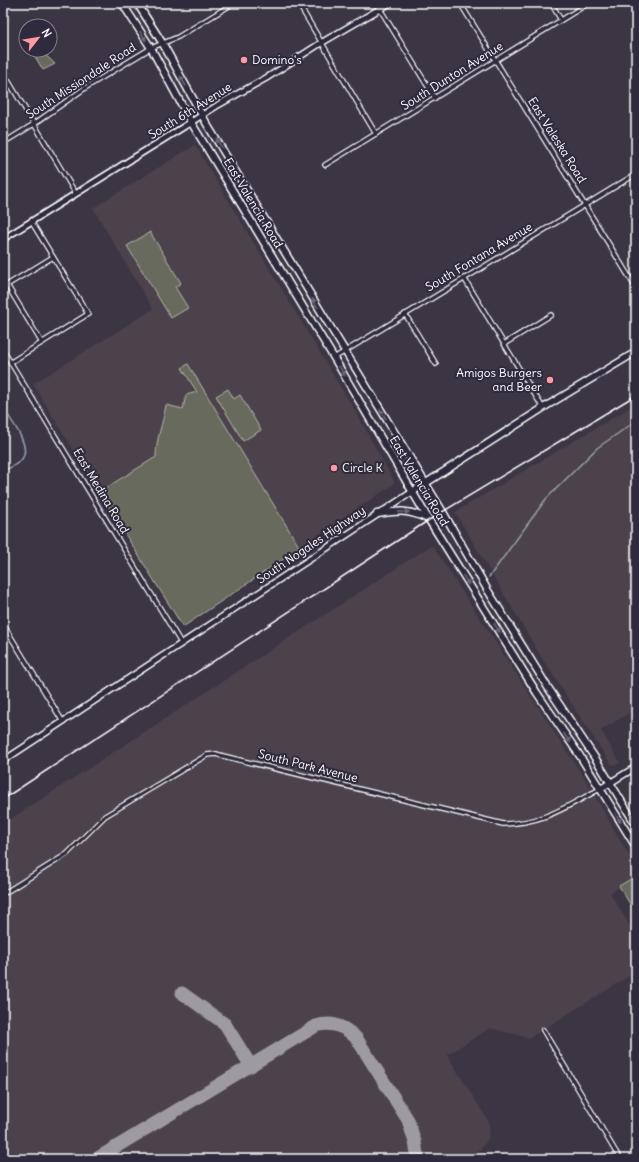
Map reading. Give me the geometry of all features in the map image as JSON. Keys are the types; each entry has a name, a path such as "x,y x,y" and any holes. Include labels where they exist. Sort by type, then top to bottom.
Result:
{"main road":[{"name":"East Valencia Road","path":"122,3 151,48 191,122 334,358 429,520 636,848"},
{"name":"East Valencia Road","path":"137,3 163,44 202,115 344,352 425,483 486,589 636,825"},
{"name":"South 6th Avenue","path":"3,239 218,105 390,3"},
{"path":"272,256 283,250"},
{"name":"South Nogales Highway","path":"3,762 377,514 543,408 636,352"},
{"path":"377,514 406,511 413,512 429,520"},
{"path":"476,595 486,589"},
{"path":"537,693 547,686"},
{"name":"South Park Avenue","path":"600,789 636,768"}],"street":[{"name":"South Missiondale Road","path":"3,143 34,124 85,88 151,48 178,38 234,3"},
{"path":"298,3 376,134"},
{"name":"East Valeska Road","path":"460,3 636,288"},
{"path":"551,3 561,20"},
{"name":"South Dunton Avenue","path":"325,165 589,3"},
{"path":"380,9 435,98"},
{"path":"3,72 76,194"},
{"name":"South Fontana Avenue","path":"334,358 636,174"},
{"path":"10,362 88,314 31,222"},
{"path":"42,343 7,285 53,257"},
{"path":"464,278 543,408"},
{"path":"405,314 436,364"},
{"path":"504,344 551,315"},
{"name":"East Medina Road","path":"3,350 181,643"},
{"path":"3,624 63,722"},
{"name":"South Park Avenue","path":"3,894 66,854 105,816 207,755 216,754 503,824 517,824 552,815 600,789"},
{"path":"544,1030 620,1159"}],"shaded area":[{"path":"195,145 355,411 394,481 393,485 300,548 188,365 182,368 215,420 99,492 33,384 153,309 93,208"},
{"path":"636,404 636,709 601,730 620,763 615,765 610,763 540,655 455,512"},
{"path":"432,545 587,782 636,868 636,876 610,893 636,936 636,972 529,1038 490,1028 447,1055 489,1122 490,1132 487,1141 470,1159 3,1159 3,824"}],"green space":[{"path":"36,58 49,58 55,64 43,70"},
{"path":"150,232 181,283 175,287 188,308 171,318 127,246"},
{"path":"188,364 300,548 183,627 99,492 156,457 158,437 166,405 183,409 186,395 197,392 182,368"},
{"path":"228,389 234,399 240,395 261,430 243,441 216,396"},
{"path":"636,876 636,914 619,886"}],"waterway":[{"path":"3,408 19,433 24,447 22,459 18,463 3,471"},
{"path":"489,577 546,499 597,448 636,421"}],"taxiway":[{"path":"182,993 225,1024 251,1066"},
{"path":"96,1159 316,1026 328,1024 343,1028 357,1039 408,1120 415,1142 418,1159"}],"railway":[{"path":"3,799 429,520 636,395"}],"place":[{"name":"Domino's","path":"244,60"},
{"name":"Amigos Burgers and Beer","path":"550,380"},
{"name":"Circle K","path":"334,468"}]}
